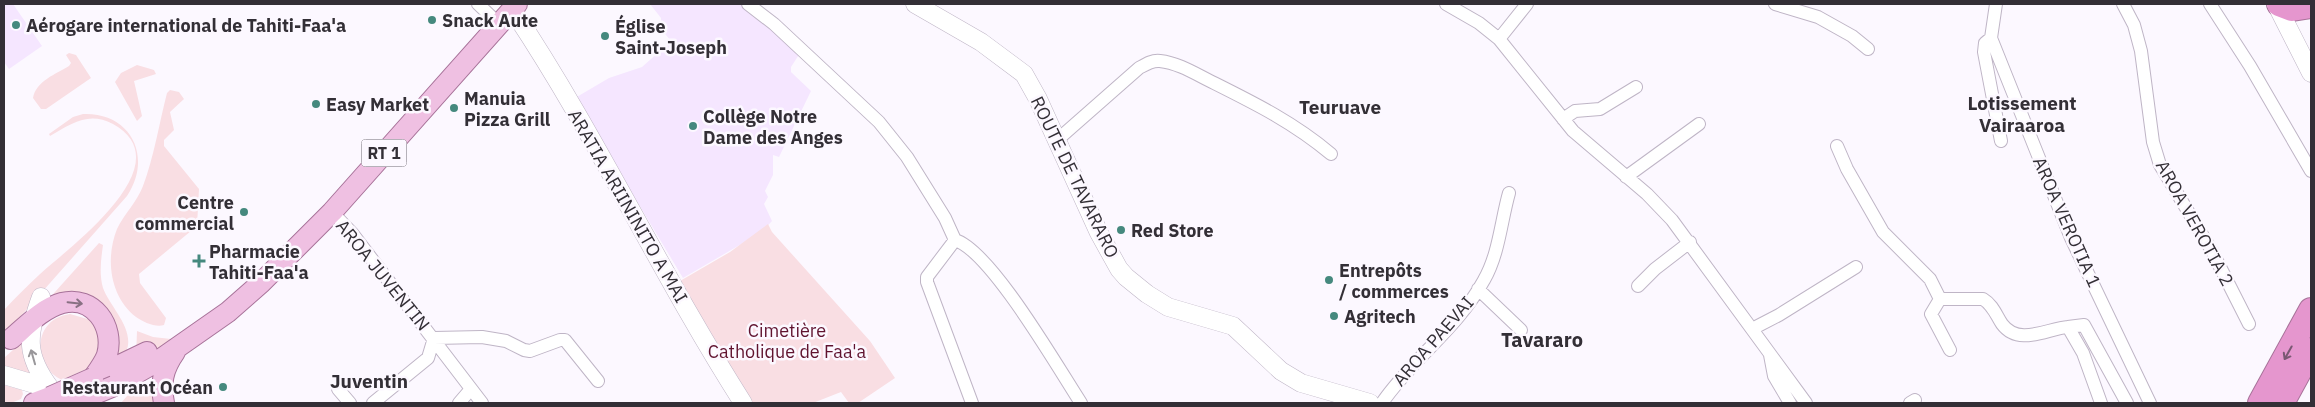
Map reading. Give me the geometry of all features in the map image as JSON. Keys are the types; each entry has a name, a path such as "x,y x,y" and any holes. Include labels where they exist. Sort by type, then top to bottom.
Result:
{"highway":[{"path":"2277,4 2292,9 2311,6"},
{"path":"2260,403 2311,310"},
{"path":"2282,403 2311,350"}],"main road":[{"name":"ROUTE DE TAVARARO","path":"915,4 957,26 1018,68 1038,98 1080,196 1109,252 1119,269 1147,294 1168,307 1233,326 1281,371 1300,383 1370,403"},
{"path":"2277,4 2311,74"},
{"name":"RT 1","path":"73,403 114,386 158,361 228,312 261,283 332,212 514,6"},
{"name":"ARATIA ARIININITO A MAI","path":"514,6 623,193 680,298 743,403"},
{"name":"RT 1","path":"44,396 127,363 159,345 222,304 244,296"},
{"path":"41,297 32,321 29,340 31,354 40,375 44,396"},
{"path":"11,338 52,307 66,302 82,304 96,311 106,323 109,340 104,362 93,378"},
{"path":"164,403 162,378 166,366 180,346"},
{"path":"4,375 44,396 87,403"}],"street":[{"path":"478,4 499,24"},
{"path":"748,4 774,24 879,122 907,157 945,218 955,240"},
{"path":"1446,4 1479,23 1500,39 1573,131 1667,214 1690,242 1806,403"},
{"path":"1500,39 1527,4"},
{"path":"1775,4 1788,6 1818,17 1852,36 1868,49"},
{"path":"1996,4 1991,38 1985,43 1984,52 2001,141"},
{"name":"AROA VEROTIA 2","path":"2123,4 2134,25 2141,51 2153,142 2160,165 2212,251 2249,324"},
{"path":"2210,4 2250,66 2311,171"},
{"name":"AROA VEROTIA 1","path":"1991,38 2074,246 2150,403"},
{"path":"1056,141 1139,68 1150,61 1160,60 1179,66 1275,113 1309,136 1331,154"},
{"path":"1563,118 1575,111 1600,108 1636,87"},
{"path":"1626,176 1699,124"},
{"path":"1837,146 1847,169 1883,232 1930,279 1940,299"},
{"name":"AROA PAEVAI","path":"1382,403 1394,385 1454,322 1478,289 1494,255 1509,193"},
{"name":"AROA JUVENTIN","path":"332,212 352,233 482,403"},
{"path":"955,240 927,277 927,282 972,403"},
{"path":"955,240 964,242 1012,297 1081,403"},
{"path":"1638,286 1655,268 1690,242"},
{"path":"1752,329 1779,316 1856,267"},
{"path":"1478,289 1521,330"},
{"path":"1940,299 1984,299 2003,325 2018,335 2052,332 2084,325 2128,403"},
{"path":"1940,299 1931,314 1950,350"},
{"path":"2068,327 2083,353 2102,403"},
{"name":"AROA JUVENTIN","path":"434,338 482,337 506,341 530,351 565,340 598,381"},
{"name":"AROA JUVENTIN","path":"373,403 428,358 434,338"},
{"path":"1770,353 1770,364 1774,376 1790,403"},
{"path":"338,389 350,403"},
{"path":"459,403 471,389"}],"shaded area":[{"name":"Aérogare international de Tahiti-Faa'a","path":"4,4 13,4 42,46 9,69 4,62"},
{"name":"Collège Notre Dame des Anges","path":"650,4 743,5 802,50 791,67 791,72 811,91 779,157 773,155 773,175 765,191 768,197 764,204 772,221 762,232 683,278 575,98 609,78 642,67 671,41 661,29 661,18"}],"green space":[{"path":"69,53 76,55 91,78 46,109 41,109 33,98 35,92 47,79 69,66 71,63 66,55"},
{"path":"137,65 154,70 156,74 134,81 142,116 137,121 115,82 121,73"},
{"path":"170,90 179,92 184,99 170,112 174,130 164,140 164,146 199,189 197,226 139,274 140,283 166,318 164,325 157,326 146,323 136,317 120,299 112,277 111,253 117,229 137,197 147,175 167,93"},
{"path":"83,114 100,115 114,120 125,129 133,140 137,152 138,166 135,181 127,196 4,335 4,310 35,279 94,226 114,204 129,182 136,161 132,141 113,124 96,119 81,120 50,136 49,134 73,117"},
{"name":"Cimetière Catholique de Faa'a","path":"768,224 772,232 870,341 895,378 858,403 849,403 841,392 813,403 752,403 680,281 730,252"},
{"path":"99,243 103,245 101,272 103,288 128,335 126,352 111,370 109,321 46,302"},
{"path":"70,314 91,320 102,338 96,365 62,380 52,373 45,364 41,354 41,344 43,333 48,324"},
{"path":"137,331 153,337 171,339 171,341 139,360 136,358"},
{"path":"23,341 38,382 4,371 4,358"},
{"path":"154,380 159,403 121,403 127,396"},
{"path":"4,385 22,390 21,399 11,403 4,403"}],"place":[{"name":"Snack Aute","path":"432,20"},
{"name":"Aérogare international de Tahiti-Faa'a","path":"16,25"},
{"name":"Église Saint-Joseph","path":"605,36"},
{"name":"Easy Market","path":"316,104"},
{"name":"Manuia Pizza Grill","path":"454,108"},
{"name":"Collège Notre Dame des Anges","path":"693,126"},
{"name":"Centre commercial","path":"244,212"},
{"name":"Red Store","path":"1121,230"},
{"name":"Pharmacie Tahiti-Faa'a","path":"199,261"},
{"name":"Entrepôts / commerces","path":"1329,280"},
{"name":"Agritech","path":"1334,316"},
{"name":"Restaurant Océan","path":"223,387"}],"district":[{"name":"Teuruave","path":"1340,107"},
{"name":"Lotissement Vairaaroa","path":"2022,114"},
{"name":"Tavararo","path":"1542,339"},
{"name":"Juventin","path":"369,381"}]}
